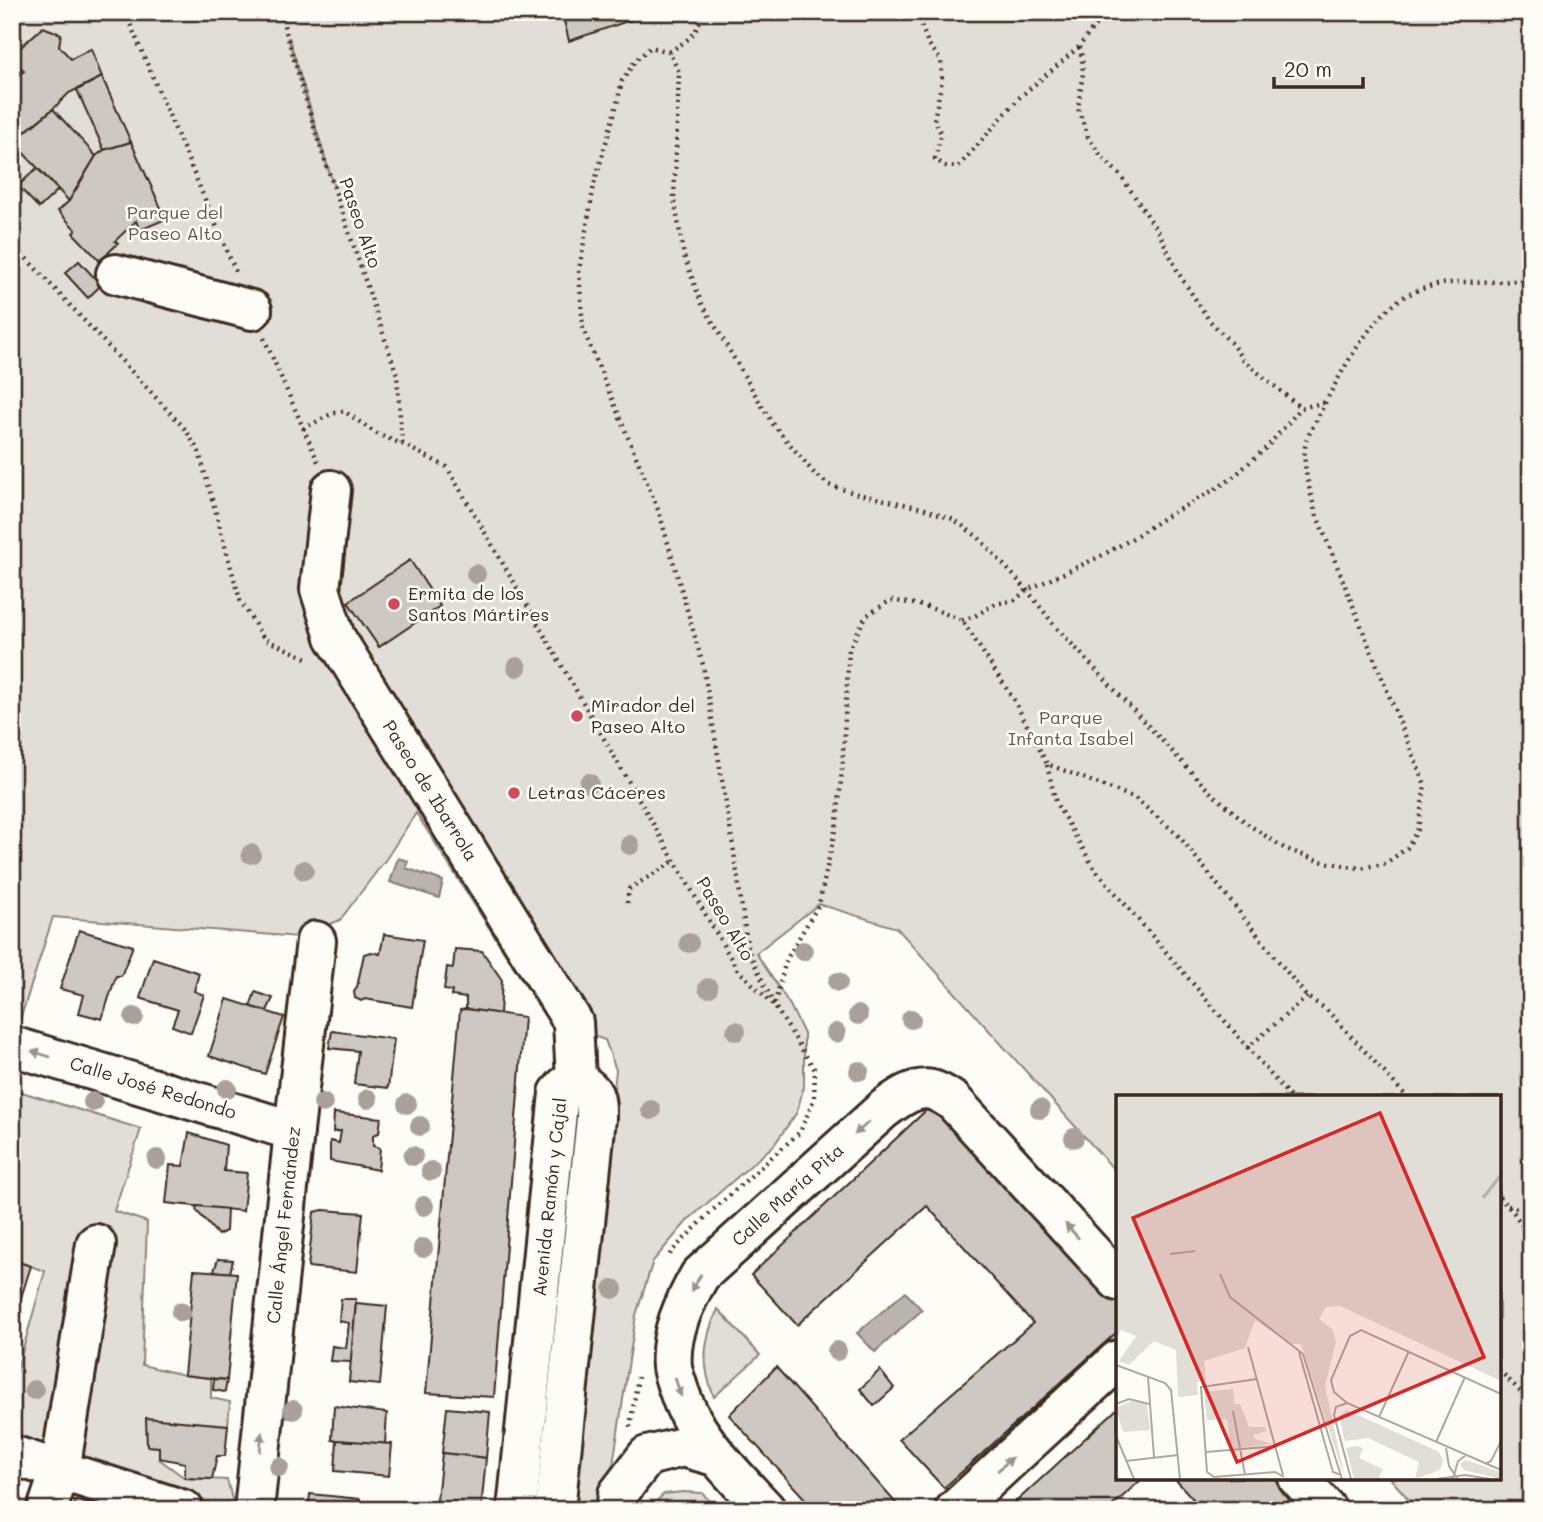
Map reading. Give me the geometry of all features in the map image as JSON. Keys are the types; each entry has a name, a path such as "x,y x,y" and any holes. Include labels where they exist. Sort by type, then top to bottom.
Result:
{"street":[{"path":"116,274 252,310"},
{"name":"Paseo de Ibarrola","path":"331,490 320,589 335,637 573,1022 576,1080"},
{"name":"Calle Ángel Fernández","path":"254,1510 316,941"},
{"name":"Calle José Redondo","path":"12,1046 294,1131"},
{"name":"Avenida Ramón y Cajal","path":"517,1510 559,1093 576,1080 591,1089 596,1099 596,1118 555,1510"},
{"name":"Calle María Pita","path":"766,1510 715,1456 689,1416 672,1368 673,1343 679,1320 686,1300 700,1275 884,1109 901,1097 918,1090 933,1090 953,1101 1116,1279"},
{"path":"47,1510 60,1471 96,1244"},
{"path":"955,1510 1116,1362"},
{"path":"616,1510 618,1493 647,1456 683,1447 715,1456"},
{"path":"12,1455 184,1510"},
{"path":"1300,1480 1327,1510"}],"path":[{"path":"125,12 331,490"},
{"name":"Paseo Alto","path":"280,12 317,137 397,375 402,444"},
{"path":"669,52 692,37 700,22 700,12"},
{"path":"923,12 921,25 928,43 941,61 942,79 934,120 941,133 941,141 935,159 945,166 958,167 1020,97 1079,47 1105,12"},
{"path":"774,1005 748,950 703,664 659,512 583,329 579,270 594,185 622,81 635,61 651,47 669,52 679,72 674,198 684,256 701,302 772,423 813,472 829,485 922,508 953,519 978,537 1027,590 1055,626 1209,791 1249,825 1284,848 1319,861 1359,869 1385,863 1407,848 1418,829 1425,785 1315,511 1305,470 1306,442 1333,387 1360,343 1392,304 1412,293 1440,284 1531,277"},
{"path":"1079,47 1083,74 1079,108 1088,136 1101,156 1121,176 1159,233 1179,274 1209,320 1243,360 1301,408"},
{"path":"12,243 186,430 199,452 240,600 264,639 313,661"},
{"path":"962,620 995,604 1015,600 1027,590 1128,541 1231,479 1267,447 1301,408 1326,402"},
{"name":"Paseo Alto","path":"303,429 331,414 344,411 377,434 447,467 737,969 774,1005 815,1070 814,1099 800,1132 713,1210 671,1252 666,1263"},
{"path":"774,1005 786,960 819,904 836,822 842,771 849,649 866,616 891,600 925,606 962,620 1014,700 1047,764 1056,803 1094,868 1288,1095"},
{"path":"1047,764 1135,798 1178,835 1307,997 1326,1009 1405,1095"},
{"path":"627,903 629,889 674,861"},
{"path":"1247,1048 1307,997"},
{"path":"1501,1199 1531,1239"},
{"path":"1507,1205 1531,1211"},
{"path":"1501,1372 1531,1402"},
{"path":"630,1427 639,1374"}],"green space":[{"path":"12,12 1531,12 1531,1510 1418,1510 1392,1480 1501,1480 1501,1095 1116,1095 1116,1172 897,928 819,904 756,953 790,1005 804,1034 804,1085 797,1112 774,1145 688,1220 653,1261 636,1315 606,1510 569,1510 616,1070 605,1040 547,1019 416,813 386,859 340,920 299,937 53,917 20,1020 12,1015","holes":["288,38 289,38 334,187 317,137"]},
{"path":"12,1089 141,1129 114,1211 147,1222 142,1365 211,1378 211,1398 230,1402 228,1425 147,1445 159,1447 159,1459 185,1478 227,1480 235,1510 113,1478 12,1445 12,1388 45,1271 12,1260"},
{"path":"718,1309 760,1355 714,1397 707,1374 706,1353 709,1331"},
{"path":"702,1493 719,1510 647,1510 664,1494"}],"shaded area":[{"path":"398,858 408,861 406,868 443,881 439,898 390,882"},
{"path":"905,1292 922,1310 875,1352 857,1333"}],"building":[{"path":"562,12 634,12 637,18 569,41"},
{"path":"43,27 61,34 59,46 71,59 91,49 102,77 69,93 12,142 12,77 14,79 24,71 12,55"},
{"path":"102,77 131,142 104,150 77,90"},
{"path":"53,109 96,156 69,201 13,142"},
{"path":"131,142 166,219 140,230 136,221 115,241 118,243 100,261 73,233 76,230 58,211 69,201 96,156 104,150"},
{"path":"37,168 58,190 39,208 18,186"},
{"path":"79,261 101,285 88,298 65,273"},
{"name":"Ermita de los Santos Mártires","path":"410,560 440,606 379,647 348,602"},
{"path":"79,930 133,946 121,976 116,976 102,1019 79,1013 84,995 60,989"},
{"path":"384,934 423,940 412,1007 355,998 354,992 364,954 380,954"},
{"path":"455,949 482,951 502,980 500,1014 466,1009 466,998 451,996 452,991 444,990 447,967 453,968"},
{"path":"153,958 199,973 194,991 204,995 191,1033 172,1026 178,1010 140,998"},
{"path":"255,992 273,998 267,1011 250,1007"},
{"path":"227,999 284,1017 265,1074 209,1056"},
{"path":"460,1010 524,1017 494,1397 426,1393"},
{"path":"332,1031 394,1039 388,1088 354,1084 358,1051 329,1048"},
{"path":"937,1100 1116,1289 1116,1333 944,1488 899,1439 1033,1323 927,1206 797,1325 751,1275"},
{"path":"334,1113 381,1118 379,1133 373,1135 373,1146 380,1148 378,1170 330,1161 330,1141 339,1143 341,1131 333,1132"},
{"path":"189,1133 226,1145 224,1171 247,1173 243,1211 166,1203 170,1165 183,1166"},
{"path":"197,1206 227,1209 226,1231 218,1235 196,1210"},
{"path":"323,1210 363,1213 357,1272 308,1267 314,1212"},
{"path":"218,1259 233,1260 230,1273 214,1271"},
{"path":"12,1260 31,1266 12,1326"},
{"path":"194,1270 237,1273 227,1380 184,1375"},
{"path":"341,1299 356,1299 351,1362 330,1361 332,1346 346,1348 349,1323 339,1321"},
{"path":"356,1303 387,1306 380,1385 349,1382"},
{"path":"776,1367 902,1510 815,1510 729,1415"},
{"path":"880,1370 894,1388 874,1406 860,1389"},
{"path":"214,1379 227,1380 225,1392 213,1390"},
{"path":"334,1406 387,1413 385,1444 332,1440"},
{"path":"447,1408 490,1412 486,1458 442,1453"},
{"path":"1116,1410 1116,1480 1141,1480 1108,1510 1007,1510"},
{"path":"146,1418 228,1425 225,1456 217,1456 212,1479 185,1478 185,1463 159,1458 159,1447 147,1446"},
{"path":"337,1440 392,1444 389,1476 335,1471"},
{"path":"442,1453 486,1458 481,1510 436,1509"},
{"path":"1176,1480 1289,1480 1317,1510 1203,1510"},
{"path":"310,1494 360,1499 360,1510 308,1510"},
{"path":"76,1500 107,1510 73,1510"}],"place":[{"name":"Ermita de los Santos Mártires","path":"394,604"},
{"name":"Mirador del Paseo Alto","path":"577,716"},
{"name":"Letras Cáceres","path":"514,793"}],"park label":[{"name":"Parque del Paseo Alto","path":"175,223"},
{"name":"Parque Infanta Isabel","path":"1071,728"}]}
